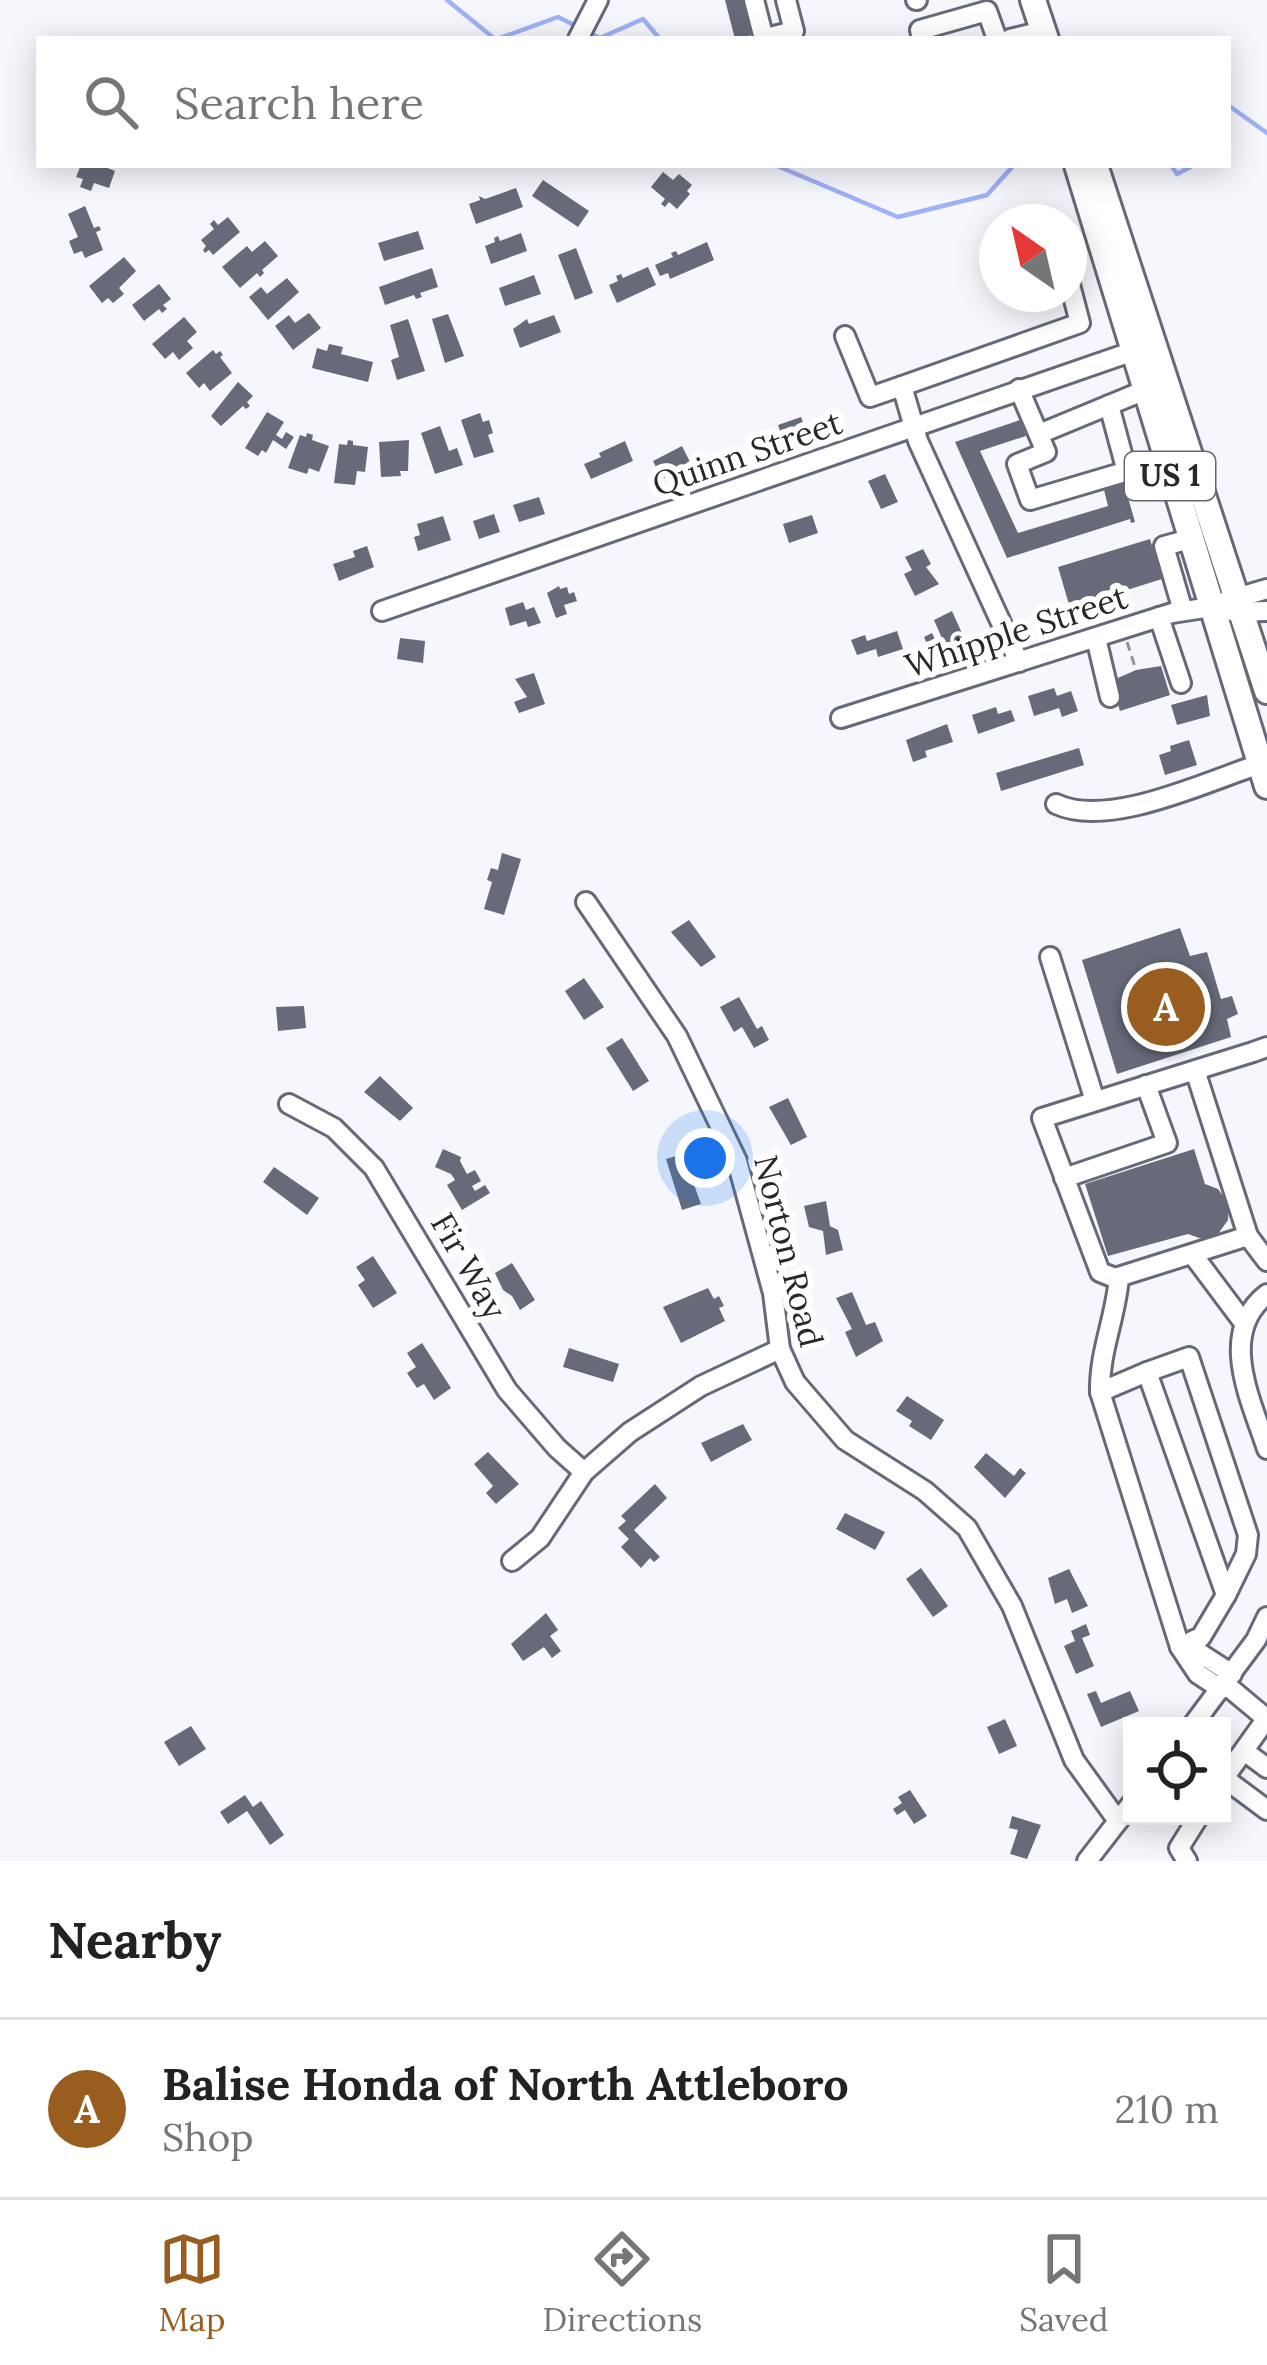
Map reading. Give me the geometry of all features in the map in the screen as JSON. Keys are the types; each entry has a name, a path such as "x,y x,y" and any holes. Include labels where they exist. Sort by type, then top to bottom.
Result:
{"main road":[{"path":"1034,0 1045,35"},
{"name":"US 1","path":"1078,168 1264,775"},
{"name":"US 1","path":"1096,168 1249,606 1265,674"}],"street":[{"path":"754,0 765,36"},
{"path":"777,36 794,31 786,0"},
{"path":"580,36 593,9"},
{"path":"921,36 920,30 987,11 996,36"},
{"path":"845,336 870,397 1080,322 1077,312"},
{"name":"Quinn Street","path":"382,611 1131,352"},
{"path":"902,386 913,427 1019,662"},
{"path":"1019,389 1046,452 1017,464 1030,500 1165,460"},
{"path":"1039,434 1143,391"},
{"path":"1108,405 1127,472"},
{"path":"1183,611 1164,546 1190,539"},
{"name":"Whipple Street","path":"841,718 1159,617 1211,607 1249,606 1267,589"},
{"path":"1159,617 1181,682"},
{"path":"1096,638 1110,697"},
{"path":"1056,804 1096,813 1264,775"},
{"name":"Norton Road","path":"586,902 677,1036 737,1161 773,1293 780,1348 795,1382 860,1452 925,1491 977,1541 1012,1606 1074,1760 1118,1821"},
{"path":"1050,957 1095,1101"},
{"path":"1248,1236 1119,1277 1100,1272 1042,1118 1267,1047"},
{"path":"1195,1070 1248,1236 1267,1261"},
{"path":"1064,1178 1167,1143 1146,1085"},
{"name":"Fir Way","path":"289,1104 334,1128 374,1168 507,1390 584,1472"},
{"path":"1193,1255 1244,1323"},
{"path":"1119,1277 1117,1312 1099,1361 1100,1392 1198,1674 1226,1682 1267,1718 1231,1769"},
{"path":"1267,1294 1244,1323 1240,1336 1242,1366 1267,1449"},
{"path":"512,1561 540,1538 584,1472 629,1432 701,1386 780,1348"},
{"path":"1100,1392 1189,1357 1248,1535 1246,1554 1226,1595 1201,1636 1187,1643"},
{"path":"1147,1372 1226,1595"},
{"path":"1199,1717 1267,1617"},
{"path":"1244,1751 1267,1768"},
{"path":"1231,1785 1267,1810"},
{"path":"1087,1861 1123,1815"},
{"path":"1187,1861 1179,1848 1193,1825"}],"path":[{"path":"1123,629 1136,670"}],"building":[{"path":"725,0 748,0 756,34 734,36"},
{"path":"80,168 115,171 109,188 94,183 91,191 80,187 83,179 76,177"},
{"path":"663,172 673,180 679,174 692,185 677,209 669,202 665,207 661,204 665,199 651,187"},
{"path":"543,180 589,211 578,227 532,196"},
{"path":"516,188 523,207 476,224 469,204 480,200 479,196 485,199"},
{"path":"85,206 94,228 101,230 96,232 103,250 85,258 82,251 74,254 69,241 78,237 68,214"},
{"path":"228,217 240,232 213,255 209,250 205,253 201,240 214,229 210,224 214,220 218,225"},
{"path":"418,231 424,249 384,261 378,243"},
{"path":"521,233 527,251 491,264 485,246 498,236 500,241"},
{"path":"265,241 278,256 260,277 257,273 240,288 222,267 247,246 252,252"},
{"path":"707,242 714,260 670,279 668,273 660,276 655,265 673,257 671,253 678,255"},
{"path":"576,248 593,293 575,300 558,255"},
{"path":"124,257 136,271 119,288 124,294 113,303 108,298 102,303 89,286"},
{"path":"648,267 656,285 617,303 609,285 618,281 616,276 623,278"},
{"path":"432,268 438,287 420,293 422,297 414,295 385,305 379,287"},
{"path":"534,275 541,294 505,306 499,288"},
{"path":"287,278 299,292 268,320 249,297 261,287 267,294"},
{"path":"159,284 171,299 163,305 167,309 162,313 159,309 144,321 132,305"},
{"path":"309,313 321,328 293,350 275,326 289,315 295,323"},
{"path":"448,314 464,356 445,363 432,319"},
{"path":"554,315 561,332 520,348 513,329 527,319 529,324"},
{"path":"184,317 197,332 187,341 193,348 179,360 173,352 165,359 152,344"},
{"path":"408,319 425,371 397,380 391,360 399,357 390,325"},
{"path":"329,344 343,347 341,354 373,362 368,382 312,368 317,348 327,351"},
{"path":"213,350 220,351 232,373 210,391 204,383 199,388 186,373"},
{"path":"238,382 253,396 247,402 250,406 243,406 221,426 211,416"},
{"path":"267,412 284,422 276,435 282,439 286,432 294,437 286,449 273,440 266,453 262,450 258,456 245,448"},
{"path":"480,413 483,422 489,420 494,452 474,458 461,420"},
{"path":"801,417 808,435 787,450 778,425"},
{"path":"1020,420 1026,436 980,451 1018,533 1108,506 1104,490 1123,480 1135,522 1130,519 1007,558 955,442"},
{"path":"440,426 449,451 457,448 463,465 435,474 421,433"},
{"path":"307,433 329,446 319,472 309,468 307,474 288,468 300,435"},
{"path":"348,440 368,447 365,472 357,471 355,485 334,483 339,444 347,445"},
{"path":"409,440 408,471 381,477 379,442"},
{"path":"625,441 633,461 591,479 584,464"},
{"path":"682,446 691,464 662,479 653,461"},
{"path":"885,474 898,502 881,509 868,481"},
{"path":"539,497 545,514 519,522 513,505"},
{"path":"494,514 500,532 479,539 473,521"},
{"path":"812,515 818,533 789,543 783,524"},
{"path":"443,516 451,540 418,551 417,524"},
{"path":"1150,539 1162,579 1070,608 1058,567"},
{"path":"367,546 374,567 339,581 333,564 355,557 353,551"},
{"path":"923,549 931,564 926,567 939,584 915,596 904,574 912,570 905,557"},
{"path":"567,587 569,594 574,592 577,601 564,605 567,614 556,618 547,593"},
{"path":"523,602 526,610 534,607 541,623 510,626 505,608"},
{"path":"952,611 965,640 948,648 945,641 931,653 924,637 941,636 934,620"},
{"path":"897,631 903,649 878,657 876,649 857,655 851,640 865,635 867,641"},
{"path":"400,638 425,641 423,663 397,659"},
{"path":"1161,666 1170,695 1120,711 1111,681"},
{"path":"534,673 545,704 519,713 514,702 527,697 515,679"},
{"path":"1054,688 1057,696 1071,691 1078,711 1062,717 1059,708 1034,716 1028,696"},
{"path":"1207,695 1210,716 1177,725 1171,705"},
{"path":"996,707 998,714 1011,710 1015,721 978,734 972,715"},
{"path":"947,724 953,742 925,751 927,757 913,762 906,740"},
{"path":"1189,740 1197,765 1165,775 1159,755"},
{"path":"1079,748 1084,765 1001,791 996,773"},
{"path":"502,853 521,859 504,915 484,909 492,882 487,880 491,868 498,870"},
{"path":"689,920 716,957 701,967 671,932"},
{"path":"1180,928 1190,956 1207,952 1221,999 1232,996 1238,1014 1227,1019 1231,1037 1117,1074 1082,960"},
{"path":"584,978 604,1007 584,1020 565,991"},
{"path":"739,997 769,1040 754,1048 742,1027 734,1032 720,1007"},
{"path":"304,1006 306,1028 278,1031 276,1007"},
{"path":"622,1038 649,1081 633,1091 606,1048"},
{"path":"380,1076 413,1108 400,1121 364,1092"},
{"path":"788,1098 807,1137 791,1145 769,1107"},
{"path":"443,1149 461,1157 467,1174 475,1170 481,1181 472,1186 475,1191 485,1185 490,1193 462,1210 447,1185 455,1180 435,1167"},
{"path":"1194,1149 1205,1184 1218,1189 1229,1204 1228,1220 1218,1234 1202,1239 1188,1234 1108,1256 1085,1184"},
{"path":"683,1154 701,1204 682,1210 666,1159"},
{"path":"274,1167 319,1198 307,1215 263,1182"},
{"path":"826,1201 830,1226 838,1230 843,1250 826,1255 823,1231 809,1227 804,1206"},
{"path":"373,1256 397,1293 373,1308 358,1285 365,1280 356,1267"},
{"path":"512,1263 535,1300 520,1310 495,1273"},
{"path":"708,1288 714,1299 719,1296 725,1321 681,1343 663,1307"},
{"path":"852,1292 866,1325 875,1322 883,1341 856,1357 845,1332 852,1329 836,1298"},
{"path":"422,1343 451,1388 434,1400 424,1384 417,1388 407,1373 416,1367 407,1353"},
{"path":"569,1348 619,1364 613,1382 563,1367"},
{"path":"907,1396 944,1420 931,1440 896,1411"},
{"path":"743,1424 752,1440 711,1462 701,1443"},
{"path":"488,1452 519,1484 496,1504 486,1493 493,1486 474,1464"},
{"path":"986,1453 1014,1476 1020,1468 1026,1473 1005,1498 974,1467"},
{"path":"655,1484 667,1498 634,1530 660,1557 654,1562 650,1558 641,1568 621,1547 629,1539 618,1528 626,1521 621,1516"},
{"path":"845,1513 885,1532 875,1550 836,1529"},
{"path":"921,1568 948,1606 933,1617 906,1579"},
{"path":"1069,1569 1088,1606 1072,1613 1067,1599 1055,1604 1048,1578"},
{"path":"546,1613 558,1630 550,1636 561,1651 552,1658 544,1647 523,1661 511,1644"},
{"path":"1086,1624 1090,1635 1082,1638 1094,1666 1076,1674 1064,1646 1075,1641 1071,1631"},
{"path":"1096,1691 1101,1703 1130,1691 1139,1711 1101,1727 1087,1694"},
{"path":"1005,1719 1017,1746 999,1754 987,1727"},
{"path":"191,1726 206,1749 179,1766 164,1742"},
{"path":"910,1790 927,1816 914,1824 905,1810 897,1815 893,1809 902,1803 898,1797"},
{"path":"245,1795 253,1807 261,1801 284,1835 270,1845 247,1811 228,1824 220,1812"},
{"path":"1012,1816 1041,1825 1027,1859 1010,1854 1018,1830 1009,1828"}],"waterway":[{"path":"447,0 491,36"},
{"path":"505,36 558,17 576,26"},
{"path":"605,36 643,19 657,36"},
{"path":"586,31 596,36"},
{"path":"1231,107 1267,133"},
{"path":"782,168 898,217 987,195 1011,168"},
{"path":"1173,168 1177,174 1188,168"}],"place":[{"name":"Balise Honda of North Attleboro","path":"1166,1007"}]}
